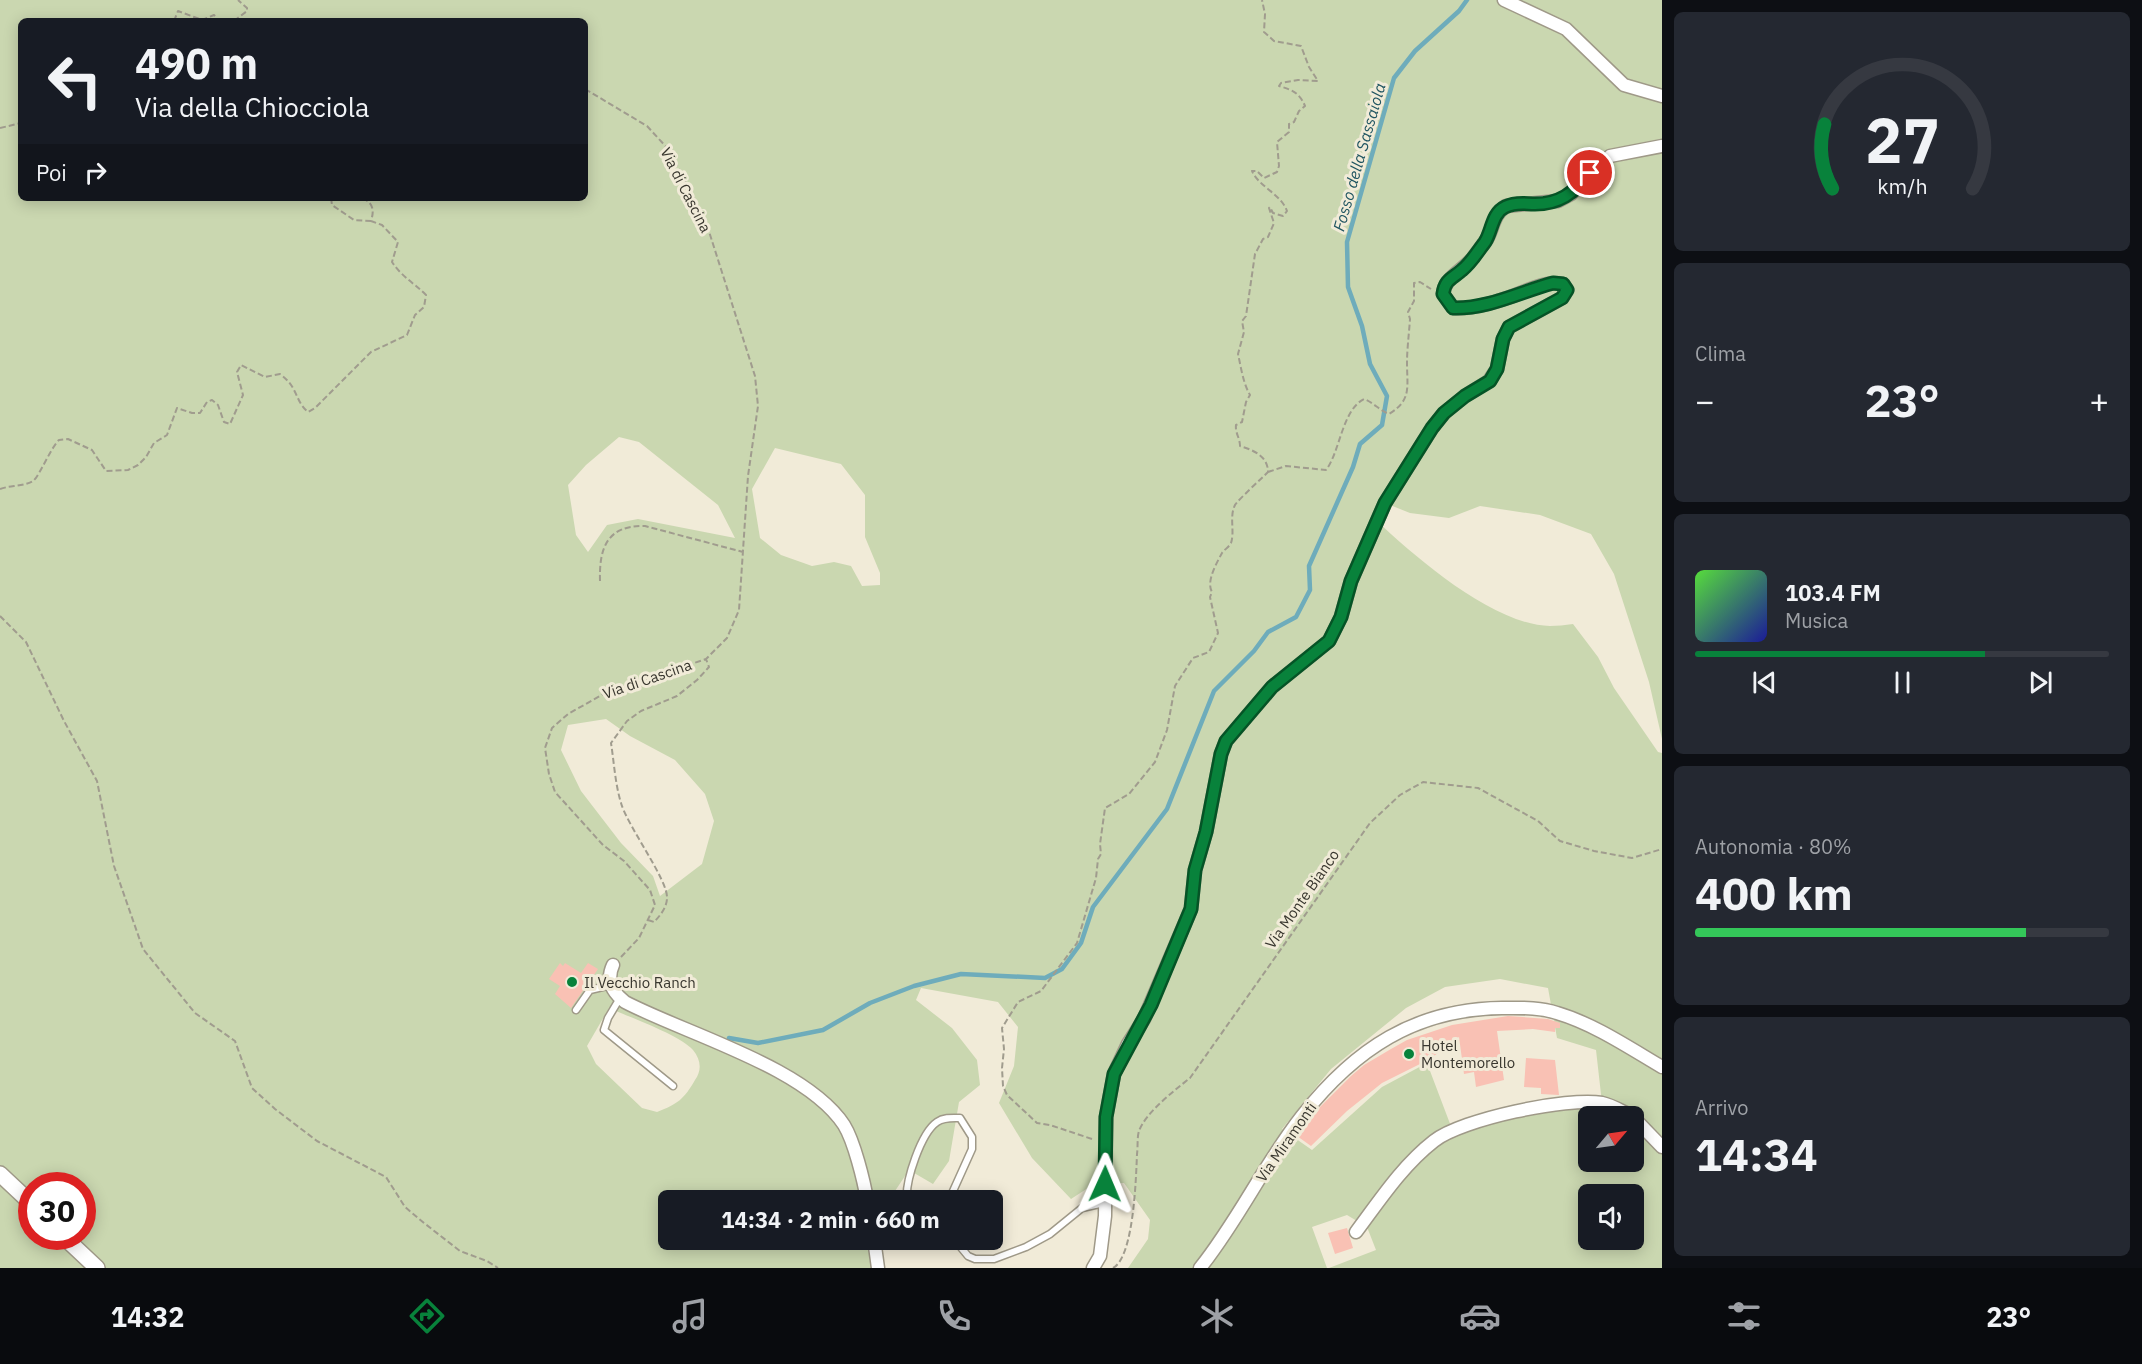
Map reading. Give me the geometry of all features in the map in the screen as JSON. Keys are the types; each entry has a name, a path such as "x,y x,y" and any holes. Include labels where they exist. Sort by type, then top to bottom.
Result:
{"street":[{"path":"1504,0 1566,29 1624,84 1662,96"},
{"path":"1093,1268 1100,1257 1105,1203 1106,1117 1114,1074 1128,1044 1144,1019 1191,909 1195,870 1206,832 1221,754 1226,741 1272,687 1329,641 1341,617 1351,581 1385,503 1432,428 1444,413 1465,396 1490,381 1497,369 1503,339 1509,327 1562,298 1567,290 1563,284 1553,283 1467,309 1453,308 1443,294 1448,279 1462,271 1487,238 1499,210 1518,204 1558,201 1571,194 1610,156 1662,146"},
{"path":"613,964 610,976 611,985 620,998 636,1008 719,1042 788,1078 822,1099 845,1126 865,1190"},
{"name":"Via Miramonti","path":"1200,1268 1301,1117 1347,1067 1379,1042 1414,1024 1470,1009 1526,1007 1555,1012 1584,1022 1662,1067"},
{"path":"1356,1232 1404,1168 1434,1141 1452,1129 1525,1109 1565,1104 1602,1103 1609,1106"},
{"path":"1644,1128 1662,1147"},
{"path":"0,1174 18,1191"},
{"path":"78,1250 97,1268"},
{"path":"876,1250 878,1268"}],"lane":[{"path":"576,1010 590,990 611,985"},
{"path":"620,998 604,1029 673,1086"},
{"path":"909,1190 913,1167 921,1145 929,1133 937,1122 949,1118 960,1118 972,1137 972,1149 954,1190"},
{"path":"963,1250 968,1256 975,1259 994,1259 1026,1247 1050,1234 1082,1208 1105,1203"}],"path":[{"path":"238,0 247,8 247,12 238,18"},
{"path":"1262,0 1265,14 1264,32 1274,41 1301,46 1309,67 1318,81 1298,80 1281,83 1279,86 1292,89 1300,96 1305,106 1299,111 1294,122 1289,124 1289,132 1277,142 1279,166 1277,172 1264,178 1257,171 1252,171 1259,183 1271,189 1287,211 1282,216 1273,213 1269,208 1274,223 1268,237 1263,239 1255,254 1246,316 1242,321 1244,332 1238,354 1250,395 1246,402 1242,422 1236,425 1236,434 1240,439 1240,446 1259,453 1267,463 1269,472"},
{"path":"175,18 178,11 197,18"},
{"name":"Via di Cascina","path":"588,91 647,126 669,150 706,222 755,375 758,406 748,476 739,610 727,638 706,659 650,676 596,697 568,714 552,728 545,748 549,774 555,792 603,845 624,861 650,890 655,905 639,938 613,964"},
{"path":"0,128 18,124"},
{"path":"0,489 17,488 34,481 45,459 59,440 68,439 92,450 106,471 114,472 128,470 146,457 154,443 167,435 177,408 200,413 207,402 212,400 218,405 226,423 232,423 235,410 243,395 237,372 241,365 265,377 280,374 296,390 301,406 308,412 315,408 371,352 407,335 415,315 424,307 426,295 410,279 401,275 392,262 398,242 396,238 382,225 371,221 351,219 345,212 332,205 331,201"},
{"path":"367,201 371,204 374,214 371,221"},
{"path":"1106,1153 1099,1149 1095,1140 1050,1125 1036,1123 1007,1095 1003,1086 1002,1028 1018,1002 1041,991 1077,943 1101,854 1104,808 1129,794 1147,773 1157,757 1167,730 1175,687 1193,658 1209,651 1218,633 1210,597 1212,592 1209,579 1222,553 1231,543 1235,505 1269,472 1286,466 1326,470 1330,465 1339,435 1357,402 1364,399 1372,402 1379,410 1389,414 1398,408 1405,399 1409,379 1407,366 1410,319 1408,312 1414,301 1414,283 1420,282 1443,294"},
{"path":"600,581 602,548 612,536 634,526 645,526 743,552"},
{"path":"0,616 26,642 97,781 114,866 143,949 195,1013 235,1041 252,1088 275,1109 317,1141 386,1177 405,1207 424,1223 460,1251 487,1261 498,1268"},
{"path":"648,920 654,922 662,915 668,898 662,879 621,803 611,743 627,722 641,711 676,696 698,680 709,666 706,659"},
{"name":"Via Monte Bianco","path":"1113,1268 1118,1266 1125,1253 1134,1198 1139,1131 1163,1099 1190,1078 1370,823 1400,795 1423,782 1478,788 1538,821 1560,841 1594,851 1632,858 1662,849"}],"green space":[{"path":"0,0 1662,0 1662,739 1649,682 1614,574 1591,534 1540,515 1480,506 1449,518 1410,513 1385,503 1377,521 1434,570 1481,602 1528,623 1550,626 1573,624 1598,657 1614,688 1658,752 1662,753 1662,1268 1329,1268 1376,1250 1367,1227 1347,1215 1312,1227 1327,1268 1128,1268 1148,1239 1150,1220 1124,1183 1094,1184 1071,1199 1032,1158 999,1103 1014,1066 1018,1027 998,1002 921,988 916,1000 952,1028 977,1060 980,1085 959,1102 949,1161 933,1184 909,1170 896,1190 658,1190 658,1250 882,1250 878,1268 0,1268","holes":["619,437 639,442 718,505 735,538 638,519 607,525 588,552 576,535 568,485 586,465","775,448 841,464 865,495 865,537 880,573 880,585 862,586 851,566 834,562 812,566 781,555 760,538 752,489","606,719 630,736 675,760 705,794 714,821 702,864 660,896 653,876 621,843 581,791 561,750 568,725","1500,979 1548,988 1557,1038 1596,1050 1602,1103 1582,1106 1644,1106 1644,1172 1578,1172 1578,1107 1481,1121 1452,1129 1427,1063 1382,1087 1312,1150 1282,1129 1331,1069 1406,1008 1445,987","609,1008 666,1032 693,1050 698,1058 700,1069 691,1087 675,1103 657,1112 642,1108 596,1064 587,1046"]}],"building":[{"name":"Il Vecchio Ranch","path":"560,963 563,966 565,963 581,973 588,963 598,969 571,1008 555,994 560,986 549,979"},
{"path":"1508,1016 1548,1019 1560,1023 1560,1028 1555,1028 1555,1032 1533,1029 1497,1031 1504,1080 1476,1087 1474,1072 1464,1074 1459,1037 1430,1059 1382,1083 1347,1111 1311,1146 1297,1136 1319,1108 1351,1076 1364,1065 1391,1049 1407,1040 1452,1025"},
{"path":"1526,1058 1555,1060 1559,1095 1541,1094 1541,1088 1524,1087"},
{"path":"1347,1228 1353,1248 1335,1254 1328,1233"}],"waterway":[{"name":"Fosso della Sassaiola","path":"729,1038 758,1043 823,1030 870,1003 914,986 961,974 1045,978 1062,969 1081,943 1093,907 1167,809 1214,691 1254,651 1268,632 1296,617 1310,590 1309,566 1353,467 1360,444 1382,425 1387,396 1370,364 1362,326 1348,287 1347,242 1394,78 1415,51 1459,11 1467,0"}],"place":[{"name":"Il Vecchio Ranch","path":"572,982"},
{"name":"Hotel Montemorello","path":"1409,1054"}],"route":[{"path":"1105,1184 1106,1117 1114,1074 1128,1044 1151,1005 1191,909 1195,870 1206,832 1221,754 1226,741 1272,687 1329,641 1341,617 1351,581 1385,503 1432,428 1444,413 1465,396 1490,381 1497,369 1503,339 1509,327 1562,298 1567,290 1563,284 1553,283 1467,309 1453,308 1446,301 1443,288 1448,279 1462,271 1473,258 1487,238 1499,210 1518,204 1558,201 1579,188 1590,173"}]}
